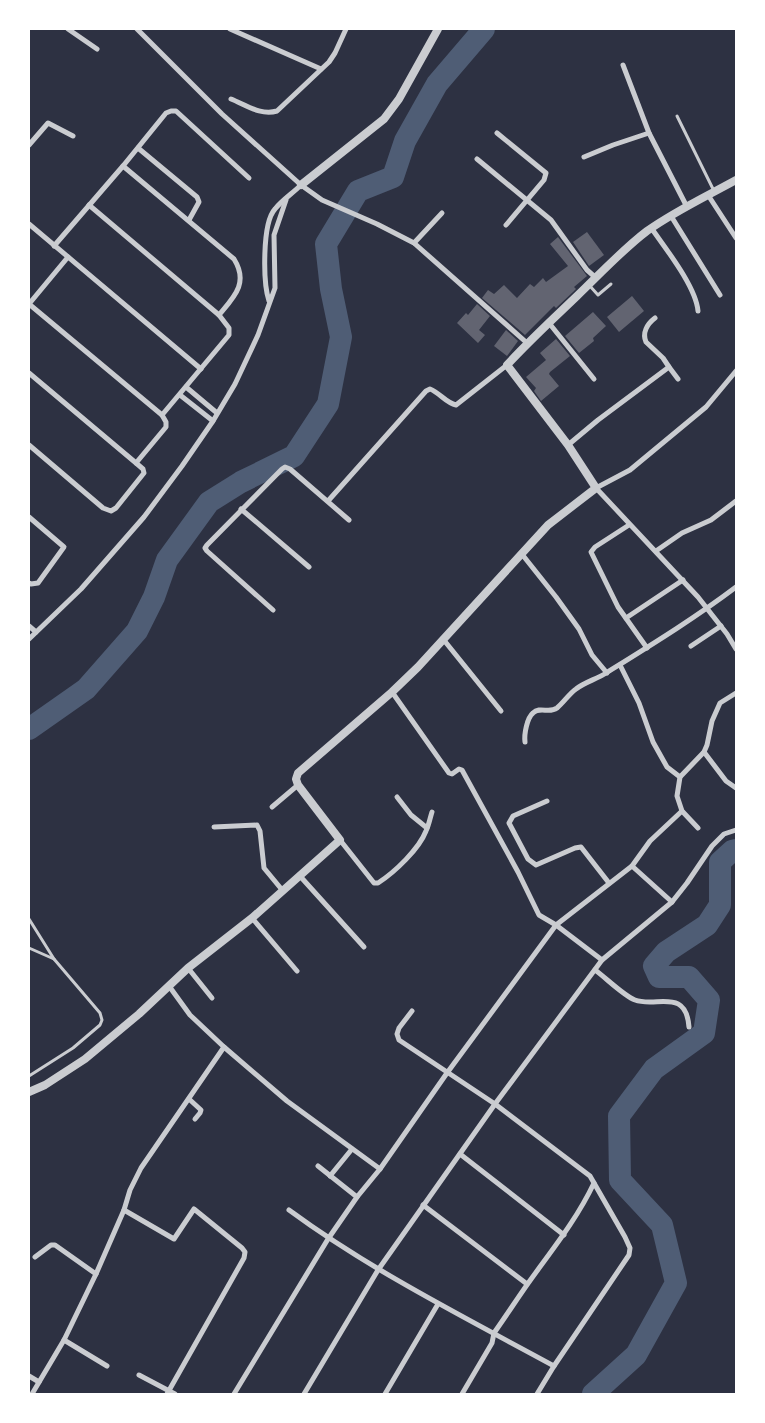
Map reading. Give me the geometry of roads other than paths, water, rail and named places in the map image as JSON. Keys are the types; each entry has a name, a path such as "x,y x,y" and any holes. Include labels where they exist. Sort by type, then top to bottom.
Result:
{"street":[{"path":"68,29 97,49"},
{"path":"137,29 222,114 301,185 322,200 377,224 414,243 527,343"},
{"path":"230,29 321,69"},
{"path":"231,99 259,111 269,113 277,111 335,53 346,29"},
{"path":"269,301 265,288 266,235 274,210 301,185 384,119 399,99 438,29"},
{"path":"623,65 649,133 687,207"},
{"path":"54,246 166,113 171,111 176,111 250,178"},
{"path":"29,145 48,123 72,136"},
{"path":"497,133 546,173 544,180 506,225"},
{"path":"584,157 649,133"},
{"path":"138,148 197,197 199,202 189,220"},
{"path":"477,159 551,220 587,270 595,277"},
{"path":"123,166 234,259 238,267 240,282 237,294 219,315"},
{"path":"328,500 426,391 430,389 435,391 456,406 507,365 595,277 652,228 736,180"},
{"path":"711,193 736,238"},
{"path":"29,639 81,589 138,524 182,466 213,421 235,384 258,335 274,288 274,235 286,200"},
{"path":"89,205 219,315 229,328 229,335 162,415"},
{"path":"414,243 442,213"},
{"path":"672,216 720,295"},
{"path":"29,224 201,369"},
{"path":"652,228 692,291 698,311"},
{"path":"68,257 29,304 162,415 166,422 166,427 136,463"},
{"path":"655,318 646,328 644,338 663,358 678,379"},
{"path":"549,323 594,379"},
{"path":"507,365 568,445 596,488 683,580 708,609 736,649"},
{"path":"568,445 669,367"},
{"path":"432,812 426,833 411,853 390,875 376,884 298,786 296,779 298,773 392,692 418,667 548,525 596,488 630,470 706,407 736,371"},
{"path":"29,373 136,463 142,469 142,476 116,508 111,511 103,508 29,445"},
{"path":"186,387 217,413"},
{"path":"180,395 213,421"},
{"path":"273,610 205,548 241,509 285,468 290,469 349,520"},
{"path":"656,551 682,533 712,520 736,501"},
{"path":"241,509 309,568"},
{"path":"29,517 64,546 38,583 31,584 29,582"},
{"path":"629,525 595,547 591,552 618,608 647,648"},
{"path":"521,553 556,597 578,629 592,655 607,673"},
{"path":"626,618 683,580"},
{"path":"525,742 525,732 531,715 534,712 539,710 552,711 557,708 574,691 607,673 708,609 736,586"},
{"path":"29,626 36,632"},
{"path":"691,646 721,626"},
{"path":"443,639 501,711"},
{"path":"620,665 639,703 653,742 667,767 680,777"},
{"path":"392,692 450,774 459,769 462,770 518,872 539,915 602,960"},
{"path":"698,828 682,811 677,796 680,777 704,752 712,721 720,703 736,693"},
{"path":"704,752 726,780 736,788"},
{"path":"272,807 298,786"},
{"path":"397,797 410,815 427,828"},
{"path":"546,801 510,819 509,823 528,859 536,865 575,848 581,848 609,883"},
{"path":"234,1394 328,1239 356,1197 380,1169 447,1073 556,926 632,866 650,841 682,811"},
{"path":"214,827 257,825 260,831 264,868 283,891"},
{"path":"304,1394 378,1270 495,1104 594,970 602,960 672,902 712,846 724,834 736,830"},
{"path":"29,1092 75,1067 138,1014 188,968 252,918 340,840"},
{"path":"632,866 672,902"},
{"path":"299,875 364,947"},
{"path":"252,918 297,971"},
{"path":"188,968 212,998"},
{"path":"594,970 634,1000 670,1001 681,1006 686,1013 689,1027"},
{"path":"169,986 190,1015 224,1047 287,1101 380,1169"},
{"path":"412,1011 397,1034 399,1040 495,1104 590,1176 630,1248 623,1265 537,1394"},
{"path":"32,1394 64,1340 96,1274 124,1210 130,1190 141,1168 224,1047"},
{"path":"188,1099 201,1110 195,1119"},
{"path":"330,1176 352,1149"},
{"path":"460,1154 564,1235"},
{"path":"318,1166 356,1197"},
{"path":"462,1394 492,1343 494,1333 564,1235 594,1183"},
{"path":"423,1205 528,1284"},
{"path":"124,1210 174,1239 194,1208 242,1248 244,1252 244,1258 168,1393"},
{"path":"289,1210 328,1239 378,1270 554,1366"},
{"path":"35,1257 51,1245 55,1245 96,1274"},
{"path":"385,1394 438,1304"},
{"path":"64,1340 107,1366"},
{"path":"139,1375 168,1393 175,1394"},
{"path":"29,1376 40,1382"}],"lane":[{"path":"677,116 711,193"},
{"path":"589,284 598,295 611,284"},
{"path":"29,919 54,959 100,1013 102,1020 100,1025 73,1048 29,1076"},
{"path":"29,948 54,959"}],"waterway":[{"path":"29,729 86,689 137,631 154,597 167,560 209,502 241,482 294,456 328,404 341,337 331,289 326,244 358,191 393,177 405,141 437,84 484,29"},
{"path":"593,1394 636,1355 676,1283 662,1225 620,1180 619,1116 654,1069 704,1033 709,1000 689,977 659,977 654,966 666,952 707,925 720,905 720,862 732,851 736,850"}]}
